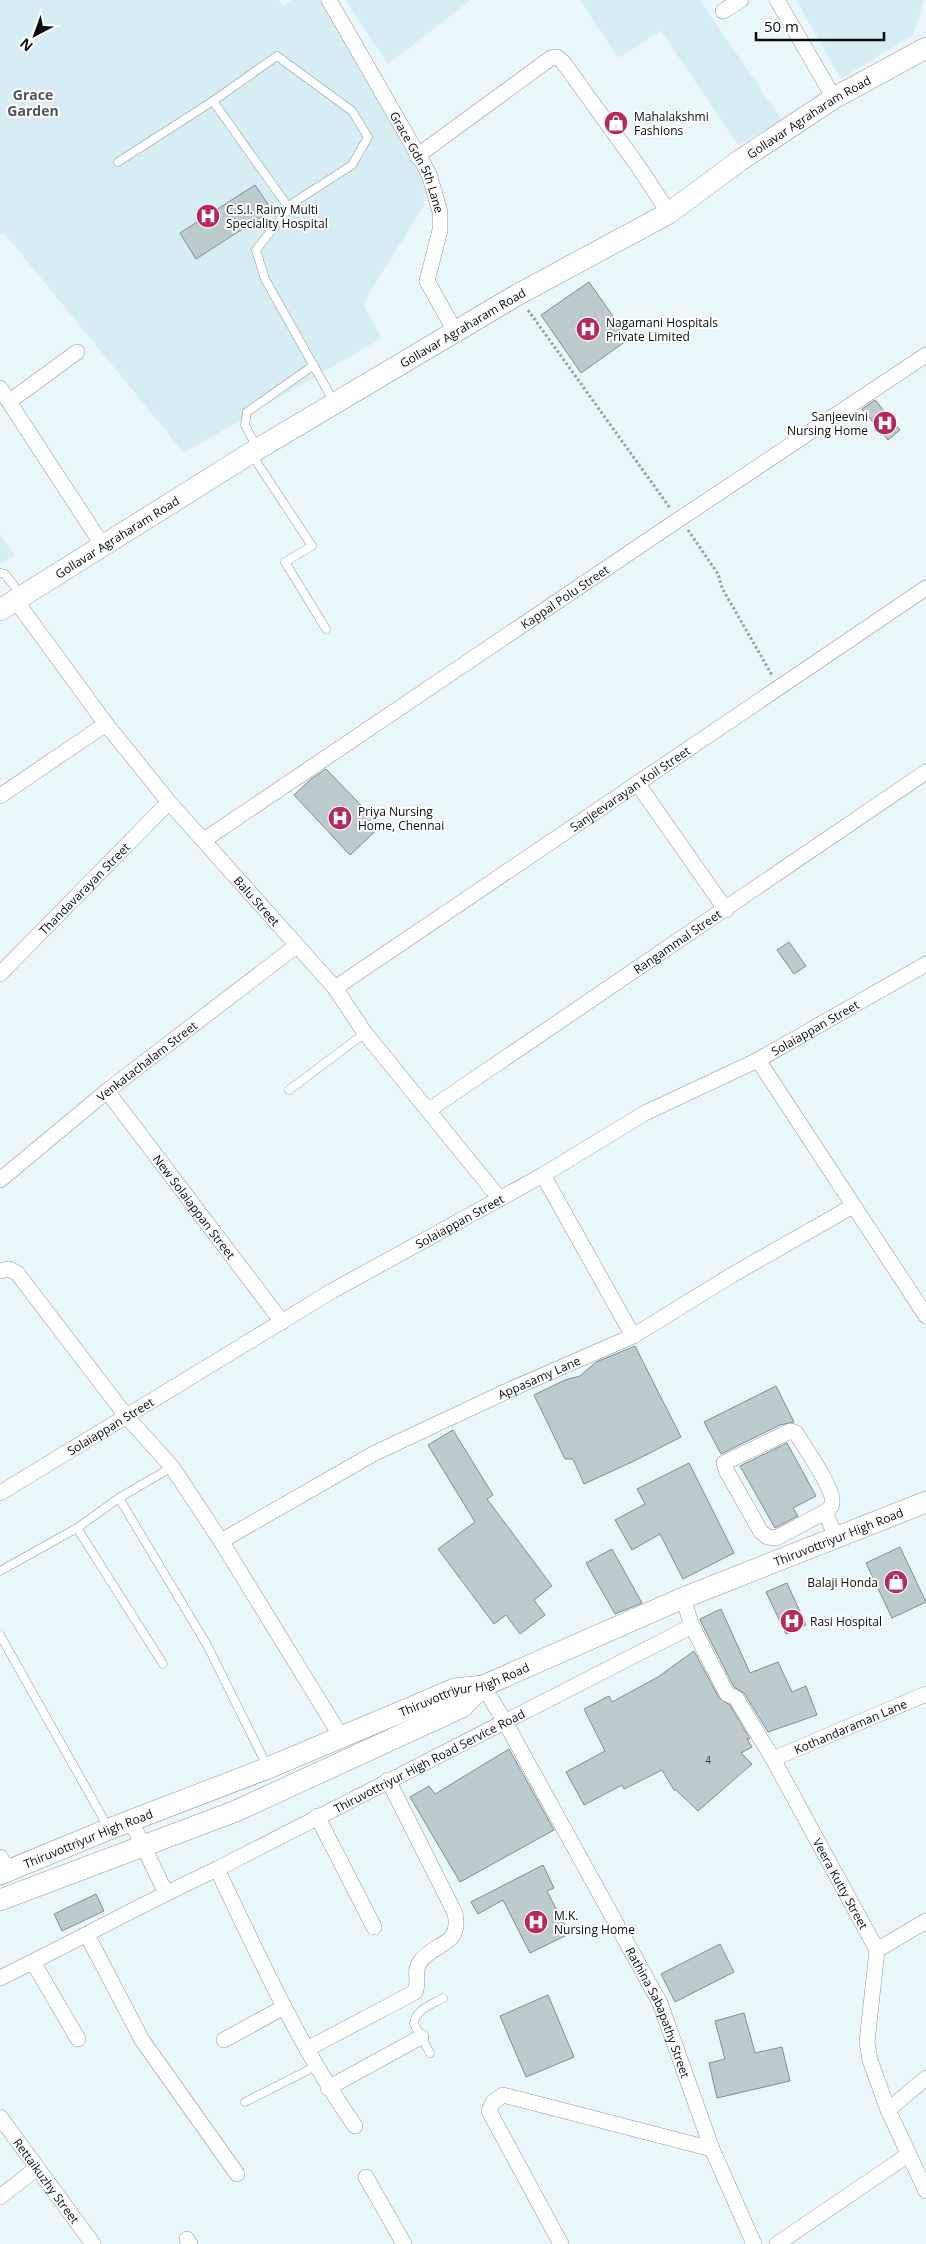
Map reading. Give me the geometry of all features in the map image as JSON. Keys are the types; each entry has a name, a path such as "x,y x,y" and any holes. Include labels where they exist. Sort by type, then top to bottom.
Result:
{"main road":[{"name":"Gollavar Agraharam Road","path":"13,602 255,451 517,295 669,213 739,161 834,98 926,48"},
{"name":"Thiruvottriyur High Road","path":"3,1867 110,1829 268,1768 455,1690 483,1686 683,1598 926,1502"},
{"path":"0,1900 236,1811 462,1707 483,1686"}],"street":[{"name":"Grace Gdn 5th Lane","path":"329,0 417,156 430,174 440,212 440,230 427,281 456,333"},
{"path":"723,11 741,0"},
{"path":"777,0 834,98"},
{"path":"417,156 551,58 557,57 563,62 600,112 669,213"},
{"path":"10,402 77,352"},
{"name":"Kappal Polu Street","path":"204,840 926,355"},
{"path":"0,388 103,546"},
{"name":"Sanjeevarayan Koil Street","path":"335,988 926,588"},
{"name":"Balu Street","path":"13,602 106,724 169,802 335,988 366,1033 500,1199"},
{"path":"0,796 106,724"},
{"name":"Rangammal Street","path":"429,1110 726,910 926,772"},
{"path":"637,783 726,910"},
{"name":"Thandavarayan Street","path":"0,974 169,802"},
{"name":"Venkatachalam Street","path":"0,1180 107,1091 296,946"},
{"name":"Solaiappan Street","path":"0,1493 332,1291 543,1175 645,1113 758,1060 926,964"},
{"path":"758,1060 926,1316"},
{"name":"New Solaiappan Street","path":"107,1091 282,1322"},
{"path":"543,1175 633,1336"},
{"name":"Appasamy Lane","path":"220,1541 373,1454 507,1391 633,1336 732,1275 853,1206"},
{"path":"0,1271 9,1269 17,1273 126,1417 172,1467 342,1738"},
{"path":"768,1537 776,1538 825,1512 831,1508 833,1502 830,1490 796,1433 791,1431 724,1462 726,1470 762,1532 768,1537 777,1561"},
{"path":"825,1512 836,1537"},
{"name":"Veera Kutty Street","path":"683,1598 692,1626 727,1694 736,1698 773,1758 878,1950"},
{"name":"Thiruvottriyur High Road Service Road","path":"0,1978 692,1626"},
{"name":"Rathina Sabapathy Street","path":"483,1686 504,1720 660,2003 712,2149 754,2244"},
{"name":"Kothandaraman Lane","path":"773,1758 926,1694"},
{"path":"306,2049 415,1992 418,1985 416,1969 420,1961 455,1934 458,1926 455,1913 388,1780"},
{"path":"317,1816 374,1927"},
{"path":"131,1821 166,1893"},
{"path":"217,1869 284,2008 306,2049 328,2088 355,2126"},
{"path":"924,1925 878,1950 867,2042 870,2060 888,2110 926,2191"},
{"path":"87,1935 142,2040 237,2174"},
{"path":"33,1962 78,2039"},
{"path":"224,2040 284,2008"},
{"path":"328,2088 421,2037"},
{"path":"888,2110 926,2078"},
{"path":"562,2244 489,2111 493,2102 498,2098 503,2095 712,2149"},
{"name":"Rettaikuzhy Street","path":"0,2117 88,2242"},
{"path":"777,2244 908,2155"},
{"path":"0,2197 37,2168"},
{"path":"366,2177 404,2244"}],"lane":[{"path":"118,162 213,101 277,56 352,111 368,137 352,164 293,204 256,250 265,279 335,404"},
{"path":"213,101 289,208"},
{"path":"314,365 247,412 245,425 255,451 312,546 285,562 326,628"},
{"path":"0,573 5,574 13,602"},
{"path":"289,1090 366,1033"},
{"path":"0,1571 77,1528 119,1498 172,1467"},
{"path":"119,1498 207,1644 268,1768"},
{"path":"77,1528 162,1664"},
{"path":"0,1635 110,1829"},
{"path":"430,2053 414,2024 414,2020 423,2009 443,1998"},
{"path":"245,2102 316,2066"}],"path":[{"path":"517,295 718,574 722,588 760,656 780,687"}],"shaded area":[{"name":"C.S.I. Rainy Multi Speciality Hospital","path":"0,0 279,0 284,6 292,0 320,0 423,181 424,205 363,304 382,338 184,453 4,233 0,235"},
{"path":"345,0 471,0 388,64"},
{"path":"580,0 700,0 782,120 738,145 661,31 618,58"},
{"path":"796,0 924,0 913,35 841,79"},
{"path":"0,535 15,555 0,565"}],"building":[{"path":"255,185 272,210 196,259 180,233"},
{"path":"589,282 629,339 581,373 541,315"},
{"path":"875,400 900,430 888,440 862,409"},
{"path":"326,769 381,826 350,855 294,795 311,779"},
{"path":"789,942 806,966 794,974 777,950"},
{"path":"635,1346 681,1437 584,1484 573,1459 565,1459 534,1395 565,1380 580,1376 596,1362"},
{"path":"776,1386 794,1422 780,1425 721,1454 704,1422"},
{"path":"453,1430 493,1495 487,1499 552,1586 534,1600 545,1615 520,1634 506,1615 494,1624 438,1549 475,1522 428,1445"},
{"path":"787,1443 816,1496 793,1508 798,1516 775,1528 740,1466"},
{"path":"689,1463 734,1553 683,1579 660,1534 632,1550 615,1520 645,1504 637,1489"},
{"name":"Balaji Honda","path":"900,1547 926,1602 892,1618 866,1563"},
{"path":"612,1549 642,1603 615,1614 586,1563"},
{"path":"787,1583 806,1625 786,1634 766,1592"},
{"path":"721,1609 750,1673 778,1662 792,1692 806,1686 817,1715 768,1732 744,1693 734,1687 701,1622 700,1619"},
{"path":"694,1651 719,1698 730,1705 750,1739 747,1739 752,1747 741,1753 752,1764 698,1811 674,1790 662,1770 624,1789 622,1785 584,1805 566,1772 605,1751 584,1709 609,1696 612,1702 658,1677"},
{"path":"509,1749 554,1830 460,1882 410,1797 429,1786 435,1794"},
{"path":"543,1865 554,1888 547,1891 569,1934 530,1953 503,1900 478,1914 471,1902"},
{"path":"96,1894 104,1911 62,1931 54,1914"},
{"path":"720,1944 734,1972 675,2002 661,1974"},
{"path":"548,1995 574,2057 526,2077 500,2016"},
{"path":"744,2013 755,2053 782,2047 790,2081 717,2098 709,2063 725,2059 715,2021"}],"place":[{"name":"Mahalakshmi Fashions","path":"616,123"},
{"name":"C.S.I. Rainy Multi Speciality Hospital","path":"208,216"},
{"name":"Nagamani Hospitals Private Limited","path":"588,329"},
{"name":"Sanjeevini Nursing Home","path":"885,423"},
{"name":"Priya Nursing Home, Chennai","path":"340,818"},
{"name":"Balaji Honda","path":"896,1582"},
{"name":"Rasi Hospital","path":"792,1621"},
{"name":"M.K. Nursing Home","path":"536,1922"}],"district":[{"name":"Grace Garden","path":"33,102"}]}
